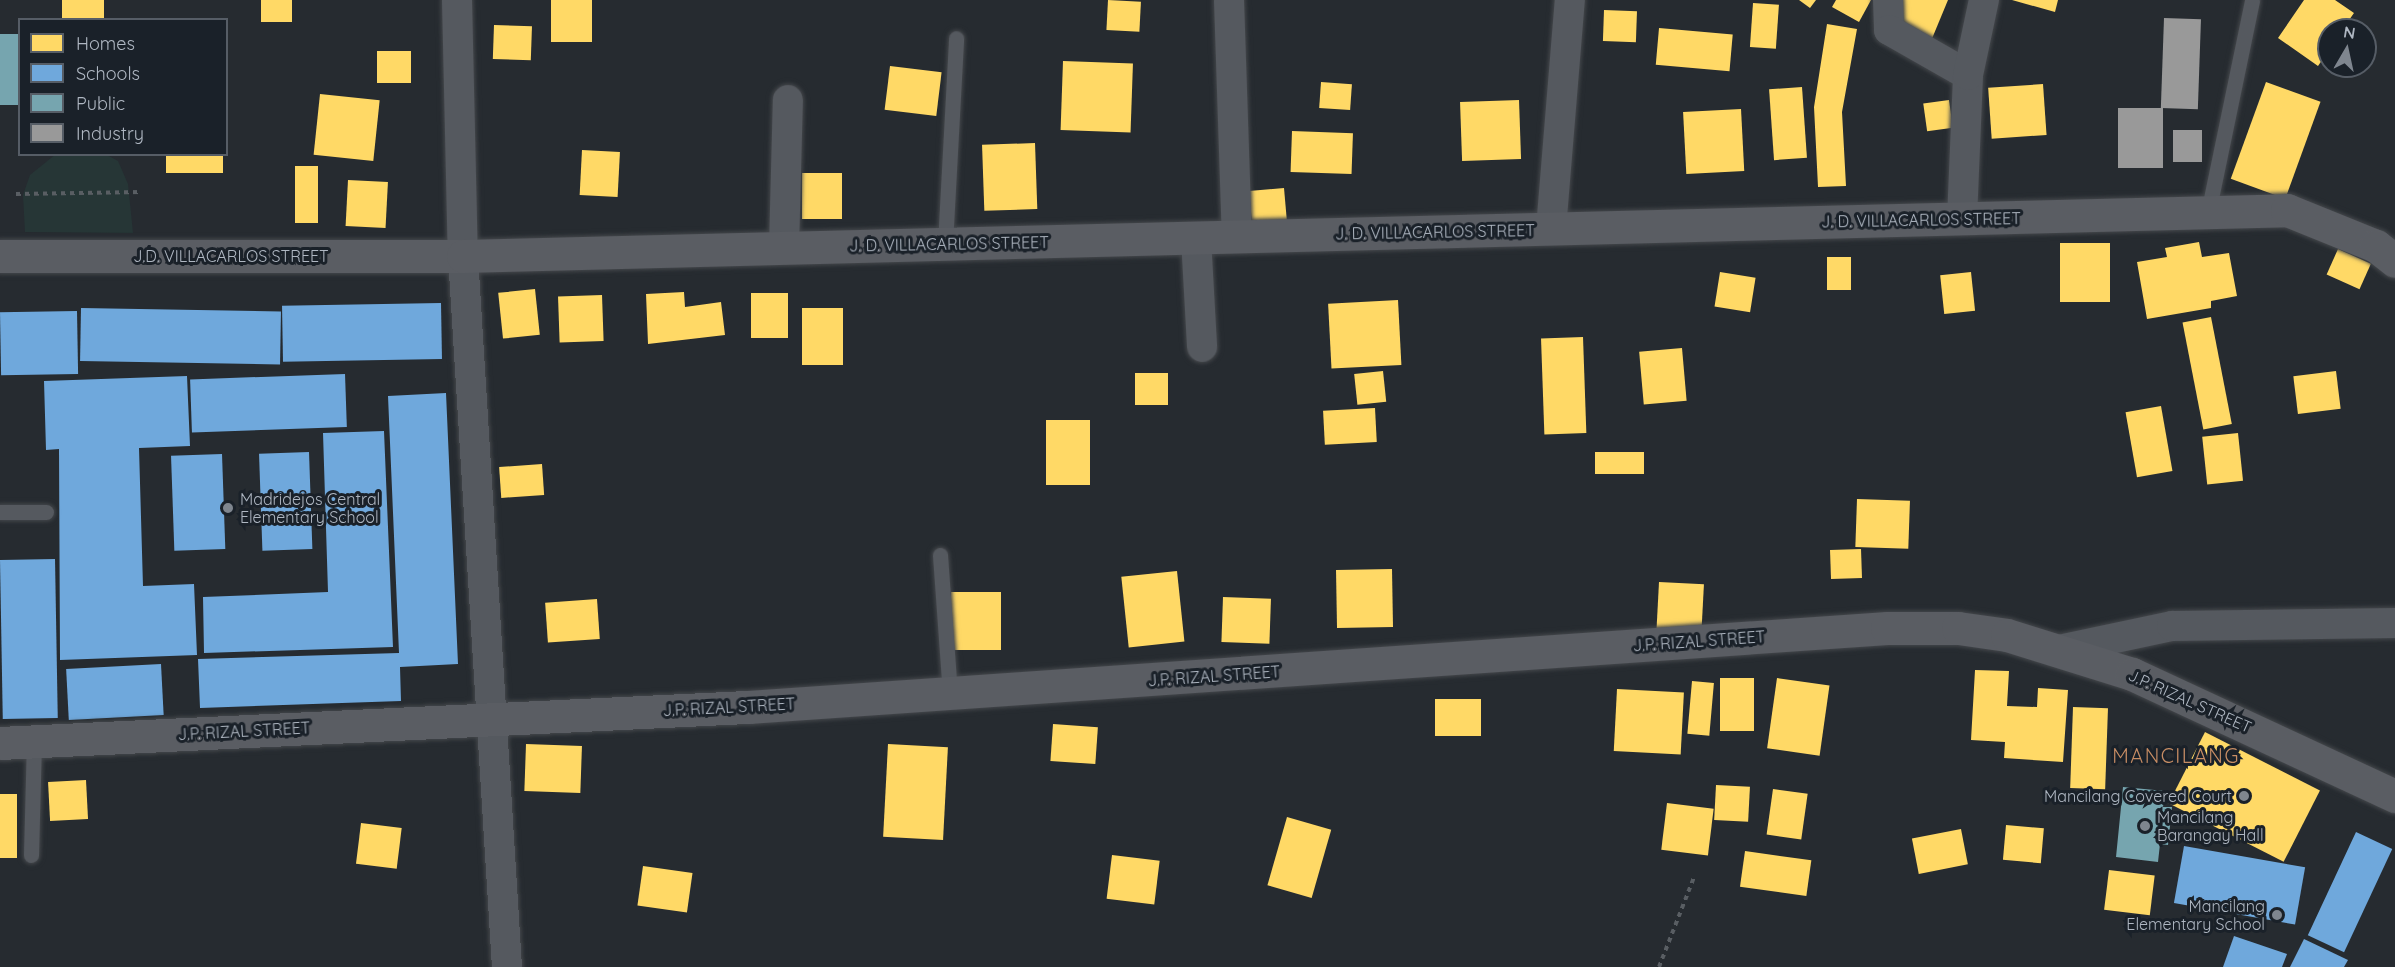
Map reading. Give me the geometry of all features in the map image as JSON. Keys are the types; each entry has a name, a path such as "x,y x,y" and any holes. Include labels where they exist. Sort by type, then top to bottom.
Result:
{"main road":[{"name":"J. D. VILLACARLOS STREET","path":"463,256 2287,210 2376,246 2395,261"},
{"name":"J.D. VILLACARLOS STREET","path":"0,256 463,256"},
{"name":"J.P. RIZAL STREET","path":"0,743 950,695 1887,628 1958,628 2059,650 2195,702 2395,796"}],"street":[{"path":"457,0 463,256 507,967"},
{"path":"1229,0 1237,237"},
{"path":"1551,229 1570,0"},
{"path":"1888,0 1889,30 1968,75"},
{"path":"1962,219 1968,75 1984,0"},
{"path":"784,248 788,100"},
{"path":"1196,238 1202,347"},
{"path":"2059,650 2172,627 2395,623"}],"lane":[{"path":"2208,213 2252,0"},
{"path":"945,244 956,38"},
{"path":"0,512 46,512"},
{"path":"940,555 950,695"},
{"path":"31,855 34,741"}],"path":[{"path":"16,194 142,192"},
{"path":"1659,967 1694,877"}],"shaded area":[{"path":"54,156 109,156 118,161 128,184 133,233 25,232 23,195 30,175"}],"building: Homes":[{"path":"62,0 104,0 104,18 62,18"},
{"path":"261,0 292,0 292,22 261,22"},
{"path":"551,0 592,0 592,42 551,42"},
{"path":"1108,0 1141,2 1139,32 1106,30"},
{"path":"1799,0 1816,0 1810,8"},
{"path":"1836,0 1871,0 1859,22 1832,7"},
{"path":"1903,0 1948,0 1931,41 1892,25"},
{"path":"2012,0 2058,0 2055,12"},
{"path":"2304,0 2335,0 2354,13 2350,18 2317,18 2317,65 2278,38"},
{"path":"1753,3 1779,5 1776,49 1750,47"},
{"path":"1604,10 1637,11 1636,42 1603,41"},
{"path":"1827,24 1857,29 1842,112 1846,186 1818,187 1814,107"},
{"path":"494,25 532,26 531,60 493,59"},
{"path":"1659,28 1733,34 1729,71 1656,65"},
{"path":"377,51 411,51 411,83 377,83"},
{"path":"1063,61 1133,63 1131,132 1061,130"},
{"path":"890,66 942,72 936,116 885,110"},
{"path":"1321,82 1352,84 1350,110 1319,108"},
{"path":"2266,82 2321,102 2285,199 2231,179"},
{"path":"2043,84 2047,135 1992,139 1988,88"},
{"path":"1802,87 1807,158 1774,160 1769,89"},
{"path":"320,94 380,100 373,161 314,155"},
{"path":"1519,100 1521,159 1462,161 1460,102"},
{"path":"1949,100 1953,128 1927,131 1923,104"},
{"path":"1741,109 1744,171 1686,174 1683,112"},
{"path":"1292,131 1353,133 1352,174 1291,172"},
{"path":"1035,143 1037,209 984,211 982,145"},
{"path":"582,150 620,152 618,197 580,195"},
{"path":"166,156 223,156 223,173 166,173"},
{"path":"295,166 318,166 318,223 295,223"},
{"path":"802,173 842,173 842,219 802,219"},
{"path":"348,180 388,182 386,228 346,226"},
{"path":"1284,188 1287,222 1252,225 1249,191"},
{"path":"2199,242 2202,257 2229,253 2237,296 2211,301 2211,308 2147,319 2137,262 2167,257 2165,248"},
{"path":"2060,243 2110,243 2110,302 2060,302"},
{"path":"2338,249 2371,264 2359,289 2327,275"},
{"path":"1827,257 1851,257 1851,290 1827,290"},
{"path":"1720,272 1756,278 1750,312 1715,307"},
{"path":"1971,272 1975,311 1944,314 1940,275"},
{"path":"535,289 540,335 503,339 498,293"},
{"path":"684,292 685,307 721,302 725,335 648,344 646,294"},
{"path":"751,293 788,293 788,338 751,338"},
{"path":"602,295 604,341 560,343 558,297"},
{"path":"1398,300 1401,365 1331,369 1328,304"},
{"path":"802,308 843,308 843,365 802,365"},
{"path":"2211,317 2232,424 2203,430 2183,323"},
{"path":"1583,337 1586,433 1544,434 1541,338"},
{"path":"1682,348 1687,401 1644,405 1639,352"},
{"path":"1383,371 1386,402 1357,405 1354,374"},
{"path":"2336,371 2341,409 2298,414 2293,376"},
{"path":"1135,373 1168,373 1168,405 1135,405"},
{"path":"2161,406 2172,471 2137,477 2126,412"},
{"path":"1375,408 1377,442 1325,445 1323,411"},
{"path":"1046,420 1090,420 1090,485 1046,485"},
{"path":"2238,433 2243,481 2207,485 2202,437"},
{"path":"1595,452 1644,452 1644,474 1595,474"},
{"path":"542,464 544,495 501,498 499,467"},
{"path":"1857,499 1910,501 1908,549 1855,547"},
{"path":"1861,549 1862,578 1831,579 1830,550"},
{"path":"1392,569 1393,627 1337,628 1336,570"},
{"path":"1177,571 1184,642 1129,647 1121,577"},
{"path":"1659,582 1704,584 1701,633 1656,631"},
{"path":"951,592 1001,592 1001,650 951,650"},
{"path":"1223,597 1271,599 1269,644 1221,642"},
{"path":"597,599 600,639 548,643 545,603"},
{"path":"1975,670 2009,671 2007,706 2037,707 2038,688 2068,690 2063,762 2004,758 2005,742 1971,740"},
{"path":"1720,678 1754,678 1754,731 1720,731"},
{"path":"1777,678 1829,685 1820,756 1767,748"},
{"path":"1692,681 1714,683 1709,736 1687,734"},
{"path":"1617,689 1684,693 1681,754 1614,751"},
{"path":"1435,699 1481,699 1481,736 1435,736"},
{"path":"2073,707 2108,708 2105,789 2070,788"},
{"path":"1053,724 1098,727 1095,764 1050,761"},
{"name":"Mancilang Covered Court","path":"2205,732 2320,791 2284,862 2169,803"},
{"path":"526,744 582,746 580,793 524,791"},
{"path":"888,744 948,747 943,840 883,837"},
{"path":"86,780 88,819 50,821 48,782"},
{"path":"1716,785 1750,787 1748,822 1714,820"},
{"path":"1773,789 1808,794 1801,839 1767,835"},
{"path":"0,794 17,794 17,858 0,858"},
{"path":"1667,803 1714,809 1708,855 1661,850"},
{"path":"1287,817 1331,830 1312,898 1267,885"},
{"path":"361,823 402,828 397,869 356,864"},
{"path":"2006,825 2044,828 2041,863 2003,860"},
{"path":"1961,829 1968,864 1919,874 1912,839"},
{"path":"1745,851 1811,860 1806,896 1740,887"},
{"path":"1112,855 1160,861 1154,905 1107,899"},
{"path":"643,866 693,873 687,913 637,906"},
{"path":"2109,870 2155,876 2150,915 2104,910"}],"building: Schools":[{"path":"441,303 442,359 283,362 282,306"},
{"path":"81,308 281,311 280,364 80,361"},
{"path":"77,311 78,374 1,375 0,312"},
{"path":"345,374 347,427 192,432 190,379"},
{"path":"187,376 190,446 139,448 143,586 194,584 197,655 60,660 59,449 46,450 44,381"},
{"path":"446,393 458,664 400,667 401,701 200,708 198,659 399,653 388,396"},
{"path":"384,431 393,647 204,653 203,597 328,592 323,433"},
{"path":"309,452 312,549 262,551 259,454"},
{"path":"222,454 225,549 174,551 171,456"},
{"path":"55,559 58,718 3,719 0,560"},
{"path":"161,664 164,715 69,720 66,669"},
{"path":"2356,832 2392,849 2344,952 2308,935"},
{"path":"2184,846 2305,867 2295,924 2174,903"},
{"path":"2234,936 2287,954 2282,967 2223,967"},
{"path":"2304,939 2348,960 2344,967 2290,967"}],"building: Public":[{"path":"0,34 18,34 18,105 0,105"},
{"name":"Mancilang Barangay Hall","path":"2123,787 2165,791 2163,807 2172,807 2168,845 2160,844 2158,862 2116,857"}],"building: Industry":[{"path":"2164,18 2201,19 2198,109 2161,108"},
{"path":"2118,108 2163,108 2163,168 2118,168"},
{"path":"2173,130 2202,130 2202,162 2173,162"}],"place":[{"name":"Madridejos Central Elementary School","path":"228,508"},
{"name":"Mancilang Covered Court","path":"2244,796"},
{"name":"Mancilang Barangay Hall","path":"2145,826"},
{"name":"Mancilang Elementary School","path":"2277,915"}],"district":[{"name":"MANCILANG","path":"2176,755"}]}
